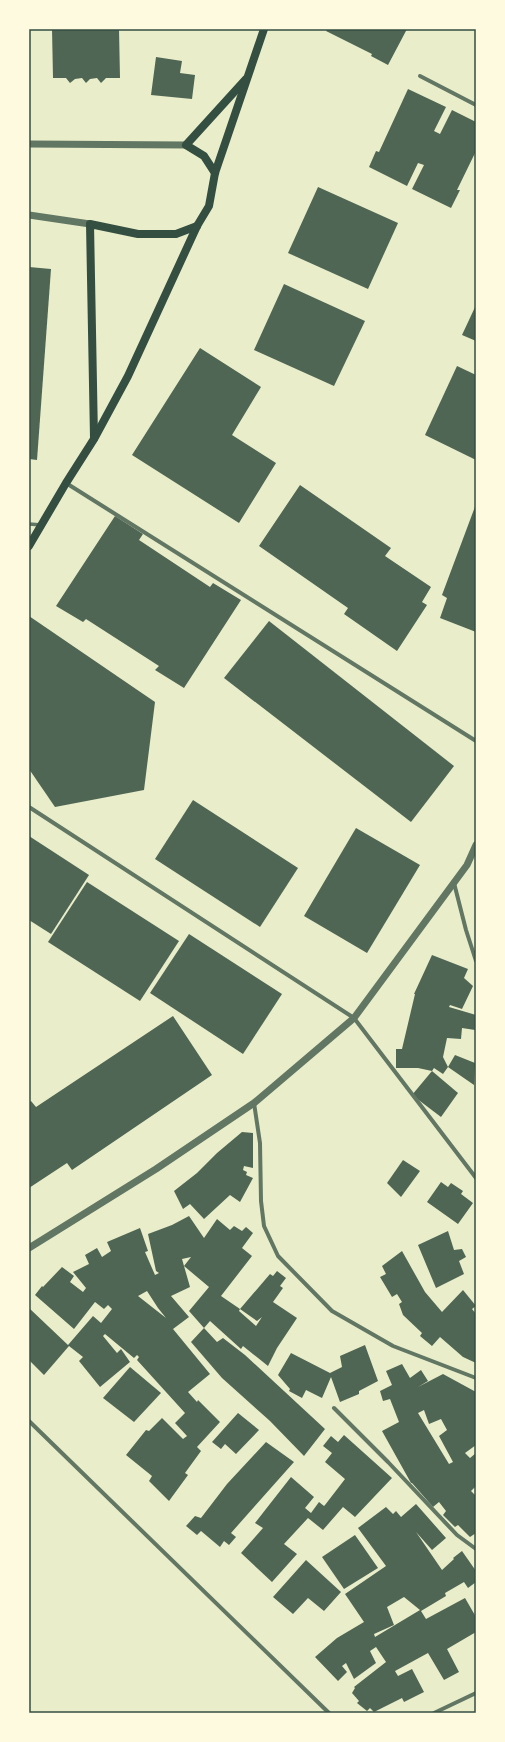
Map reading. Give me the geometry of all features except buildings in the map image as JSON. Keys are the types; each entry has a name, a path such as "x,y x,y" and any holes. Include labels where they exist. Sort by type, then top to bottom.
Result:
{"main road":[{"path":"29,546 94,439 128,376 198,226 209,206 215,173 264,29"},
{"path":"215,173 204,156 186,145 248,77"},
{"path":"94,439 90,224 138,234 176,234 198,226"}],"street":[{"path":"420,76 476,104"},
{"path":"29,144 186,145"},
{"path":"29,215 90,224"},
{"path":"66,483 476,741"},
{"path":"29,524 42,525"},
{"path":"29,807 354,1018 476,1178"},
{"path":"29,1248 156,1169 254,1103 354,1018 454,883 467,864 476,845"},
{"path":"454,883 466,930 476,961"},
{"path":"254,1103 260,1143 264,1226 278,1256 332,1311 394,1346 476,1378"},
{"path":"334,1408 388,1462 457,1535 476,1549"},
{"path":"29,1421 329,1713"},
{"path":"434,1713 476,1693"}]}
